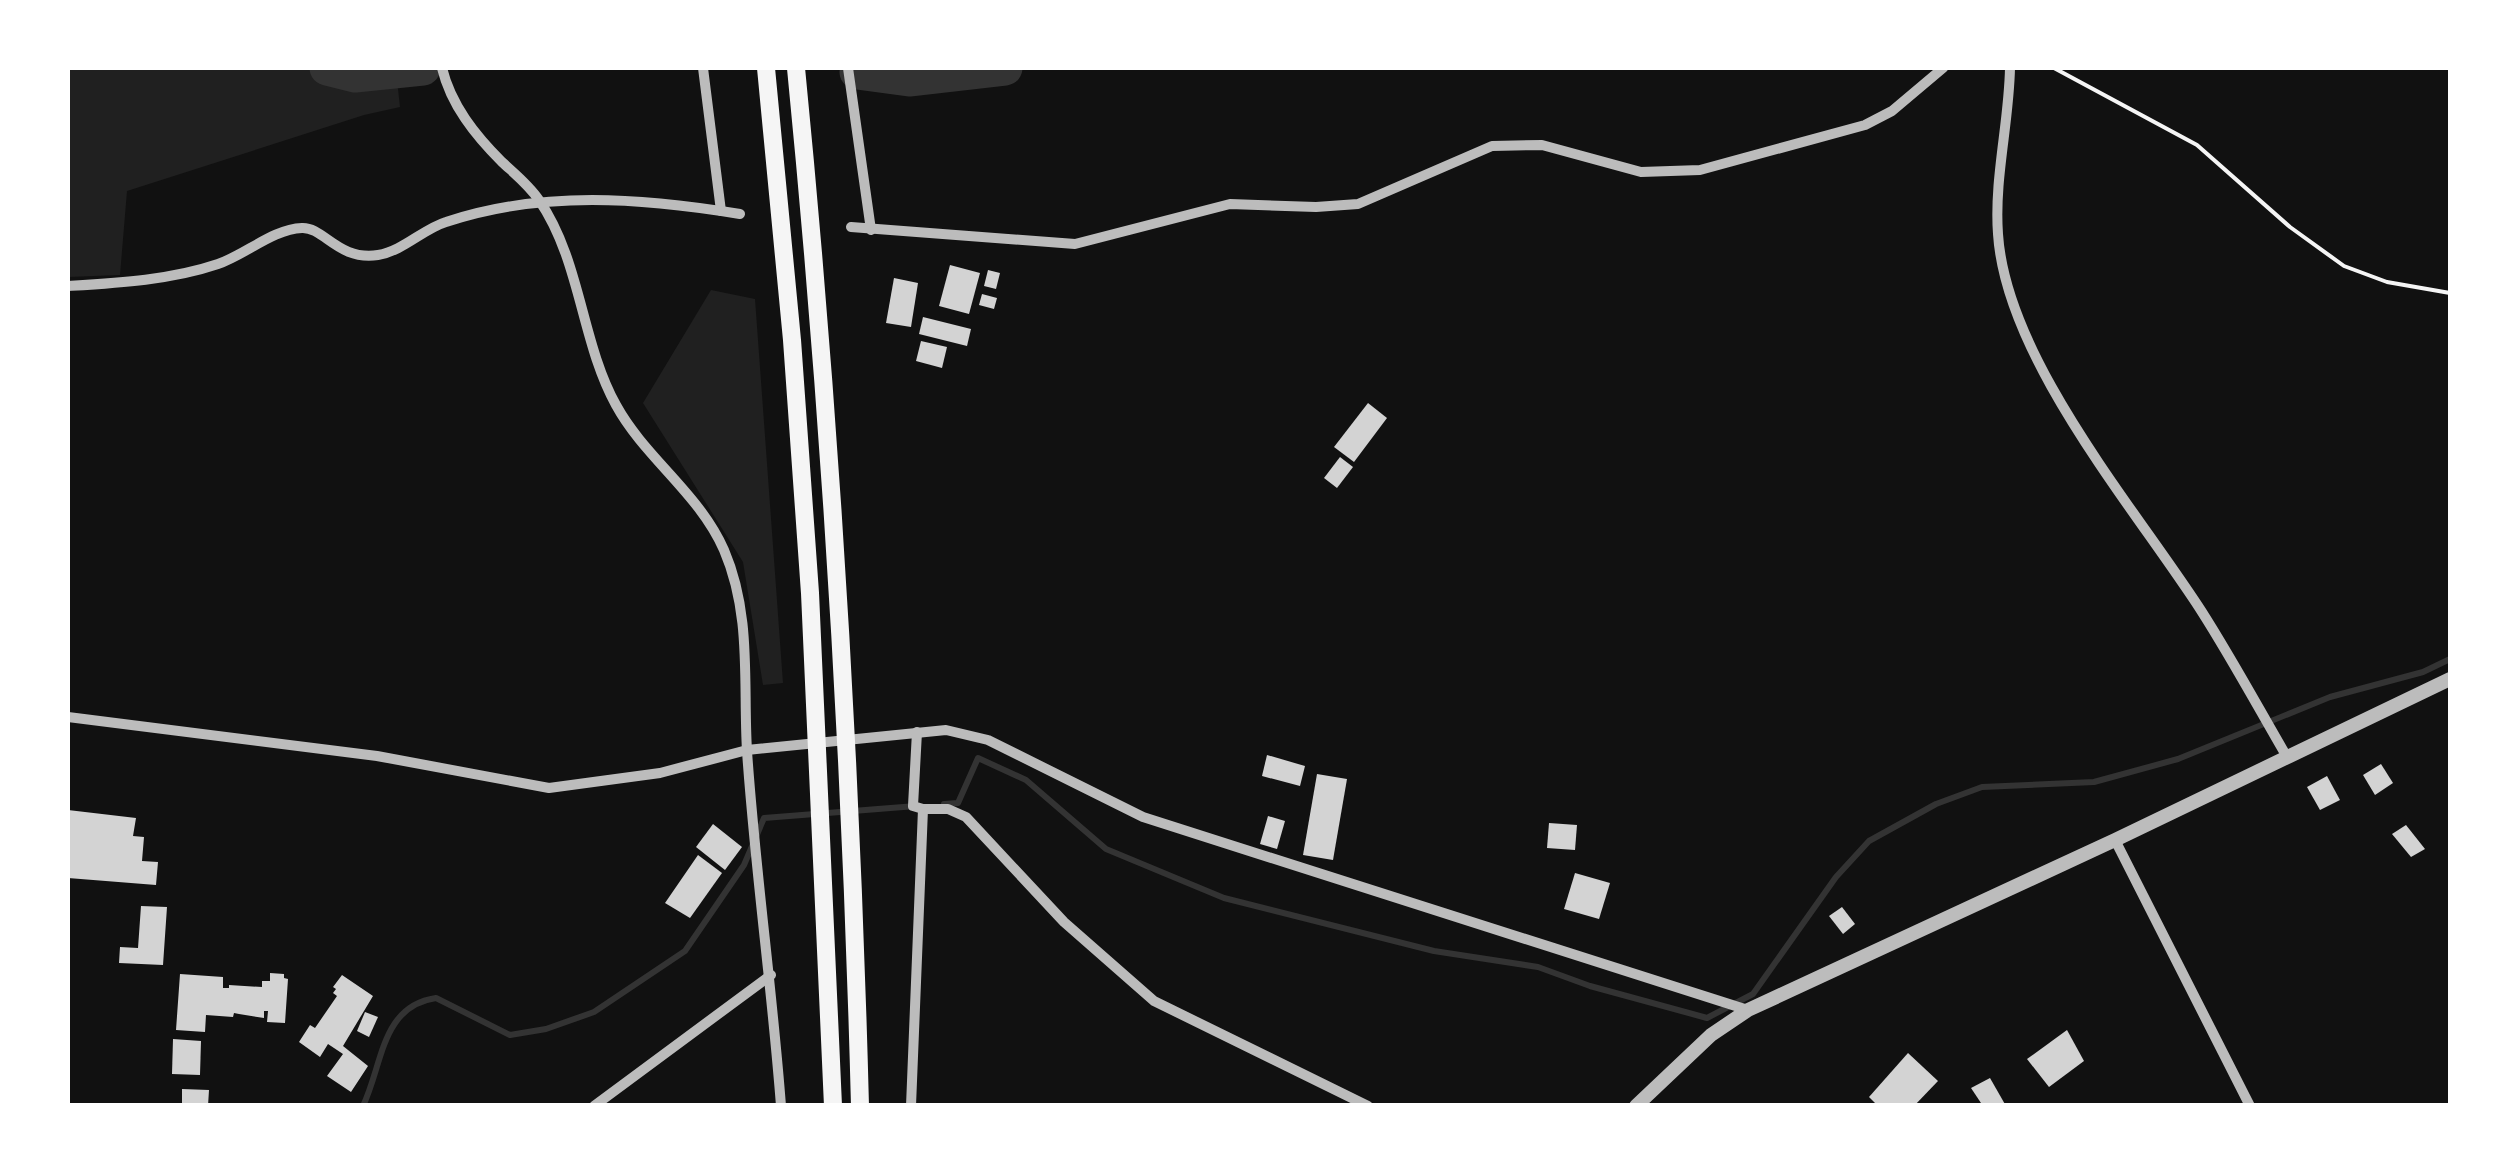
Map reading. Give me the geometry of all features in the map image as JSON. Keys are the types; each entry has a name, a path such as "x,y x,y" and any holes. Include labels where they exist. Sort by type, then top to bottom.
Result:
{"highway":[{"path":"766,68 792,340 810,593 833,1106"},
{"path":"796,68 812,224 844,676 860,1106"}],"street":[{"path":"442,68 455,104 473,130 540,201 582,298 594,348 614,403 694,500 723,548 743,614 747,750 781,1106"},
{"path":"703,68 720,211"},
{"path":"848,68 871,230"},
{"path":"851,227 1074,244 1230,204 1358,204 1492,146 1542,145 1641,172 1700,170 1865,124 1892,111 1944,68"},
{"path":"2010,68 1999,175 1998,235 2006,281 2023,328 2045,376 2203,615 2287,757"},
{"path":"68,286 142,279 214,265 303,228 311,229 342,250 382,254 444,222 540,201 580,198 740,214"},
{"path":"1636,1106 1711,1035 1748,1010 2450,679"},
{"path":"68,717 377,756 549,788 660,772 747,750 946,730 988,740 1143,816 1748,1010"},
{"path":"917,732 913,806 948,809 966,817 1064,922 1154,1001 1368,1106"},
{"path":"910,1106 923,809"},
{"path":"2115,840 2250,1106"},
{"path":"594,1106 771,974"}],"path":[{"path":"2054,68 2197,145 2290,227 2344,266 2387,282 2450,293"}],"shaded area":[{"path":"68,68 375,68 396,71 400,107 127,191 120,275 68,277"},
{"path":"711,290 755,299 783,683 763,685 743,562 643,403"}],"building":[{"path":"950,265 980,273 969,314 939,306"},
{"path":"988,270 1000,273 996,289 984,286"},
{"path":"894,278 918,283 911,327 886,323"},
{"path":"982,294 997,298 994,309 979,305"},
{"path":"923,317 971,329 967,346 919,334"},
{"path":"921,341 947,347 942,368 916,361"},
{"path":"1368,403 1387,418 1354,462 1334,447"},
{"path":"1340,457 1353,467 1337,488 1324,478"},
{"path":"1267,755 1305,766 1300,786 1262,776"},
{"path":"2381,764 2393,783 2375,795 2363,775"},
{"path":"1317,774 1347,779 1333,860 1303,855"},
{"path":"2327,776 2340,800 2320,810 2307,787"},
{"path":"68,810 136,818 133,836 144,837 142,861 158,862 156,885 68,878"},
{"path":"1268,816 1285,821 1277,849 1260,844"},
{"path":"1549,823 1577,825 1575,850 1547,848"},
{"path":"713,824 742,847 725,870 696,847"},
{"path":"2406,825 2425,849 2411,857 2392,834"},
{"path":"698,855 722,873 690,918 665,903"},
{"path":"1575,873 1610,883 1599,919 1564,909"},
{"path":"141,906 167,907 163,965 119,963 120,947 138,948"},
{"path":"1842,907 1855,924 1843,934 1829,916"},
{"path":"270,973 284,974 288,979 285,1023 267,1022 268,1011 264,1011 264,1018 234,1013 233,1017 206,1015 205,1032 176,1030 180,974 223,977 223,988 229,988 262,987 262,981 270,981"},
{"path":"342,975 373,996 343,1046 368,1066 351,1092 327,1076 343,1054 328,1044 320,1057 299,1042 310,1025 315,1028 337,996 333,987"},
{"path":"365,1012 378,1017 369,1037 357,1031"},
{"path":"2067,1030 2084,1061 2049,1087 2027,1059"},
{"path":"173,1039 201,1041 200,1075 172,1074"},
{"path":"1908,1053 1938,1081 1914,1106 1878,1106 1869,1097"},
{"path":"1990,1078 2006,1106 1983,1106 1971,1088"},
{"path":"182,1089 209,1090 208,1106 182,1106"}],"waterway":[{"path":"327,68 355,75 423,68"},
{"path":"857,72 909,79 1005,68"},
{"path":"944,804 958,803 978,758 1026,780 1106,849 1224,898 1434,951 1538,967 1590,986 1707,1018 1753,994 1836,877 1869,841 1936,804 1982,787 2094,782 2178,759 2330,697 2423,672 2450,659"},
{"path":"363,1106 386,1039 404,1012 418,1003 436,998 510,1035 546,1029 594,1012 685,951 744,865 764,818 916,806"}]}
